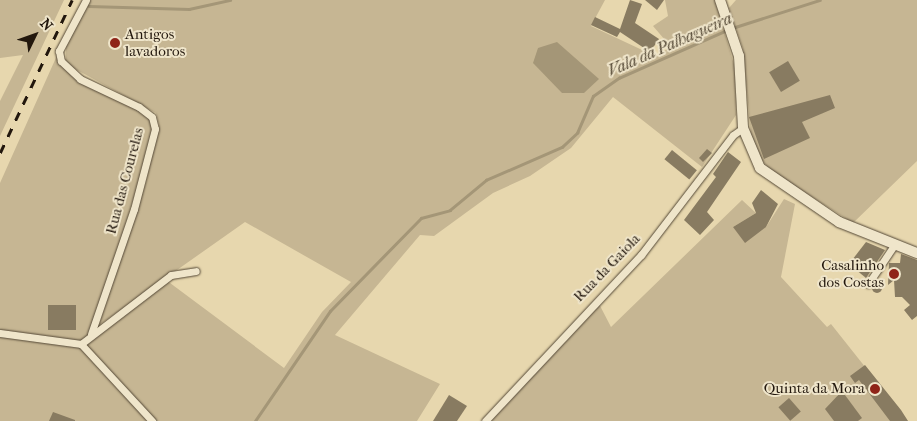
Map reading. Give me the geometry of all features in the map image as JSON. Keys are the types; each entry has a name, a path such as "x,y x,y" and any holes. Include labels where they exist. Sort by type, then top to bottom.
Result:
{"street":[{"name":"Rua das Courelas","path":"86,0 59,51 61,61 80,79 139,107 152,116 155,129 134,209 91,334"},
{"path":"720,0 732,34 740,67 743,128 756,162 772,180 838,222 917,253"},
{"name":"Rua da Gaiola","path":"485,421 641,255 733,135 743,128"},
{"path":"868,284 895,244"},
{"path":"82,344 91,334 171,275 196,271"},
{"path":"0,333 82,344 152,421"}],"shaded area":[{"path":"0,0 64,0 0,136 0,101 23,55 0,58"},
{"path":"86,0 605,0 591,26 655,56 671,47 653,26 668,16 665,0 715,0 735,68 736,115 702,167 613,97 571,148 530,176 493,193 434,236 420,235 335,335 440,384 417,421 0,421 0,183 59,51 66,70 152,117 155,129 92,333 166,280 284,368 322,312 351,282 245,222 99,325 146,182 159,125 156,113 66,64 66,45"},
{"path":"736,0 917,0 917,161 853,223 770,170 762,160 751,135 743,49 729,8"},
{"path":"557,42 599,79 584,93 562,93 533,63 538,48"},
{"path":"784,199 795,204 781,277 827,327 831,324 908,421 485,421 597,300 611,327 742,200 756,213 733,227 766,227"}],"building":[{"path":"630,0 642,4 635,23 659,39 650,52 620,32 617,37 591,25 595,17 620,29"},
{"path":"645,0 664,0 657,10"},
{"name":"Antigos lavadoros","path":"117,37 122,43 113,49 109,43"},
{"path":"788,61 800,81 781,92 769,72"},
{"path":"830,95 835,108 802,122 810,138 764,159 749,117"},
{"path":"707,149 712,153 703,162 699,158"},
{"path":"672,150 697,170 689,179 664,159"},
{"path":"728,152 741,162 707,212 714,220 700,235 684,220 716,177 713,174"},
{"path":"761,190 778,204 766,227 745,243 733,227 756,213 752,203"},
{"path":"866,242 885,250 866,278 849,264"},
{"path":"901,254 917,260 917,316 912,320 904,310 910,305 902,297 895,297 894,280 888,285 889,263 900,263"},
{"path":"875,283 879,283 882,288 881,292 875,293 872,290 872,286"},
{"path":"48,305 76,305 76,330 48,330"},
{"name":"Quinta da Mora","path":"865,365 908,421 890,421 859,380 855,383 850,376"},
{"path":"842,391 862,418 858,421 834,421 825,409"},
{"path":"449,395 467,406 457,421 433,421"},
{"path":"789,398 801,412 790,421 778,407"},
{"path":"53,412 75,420 75,421 49,421"}],"waterway":[{"path":"89,6 189,9 230,0"},
{"name":"Vala da Palhagueira","path":"732,28 820,0"},
{"name":"Vala da Palhagueira","path":"255,421 330,311 421,218 450,210 486,180 562,147 577,133 593,96 619,78 727,30"}],"railway":[{"path":"0,153 72,0"}],"place":[{"name":"Antigos lavadoros","path":"115,43"},
{"name":"Casalinho dos Costas","path":"894,274"},
{"name":"Quinta da Mora","path":"875,389"}]}
